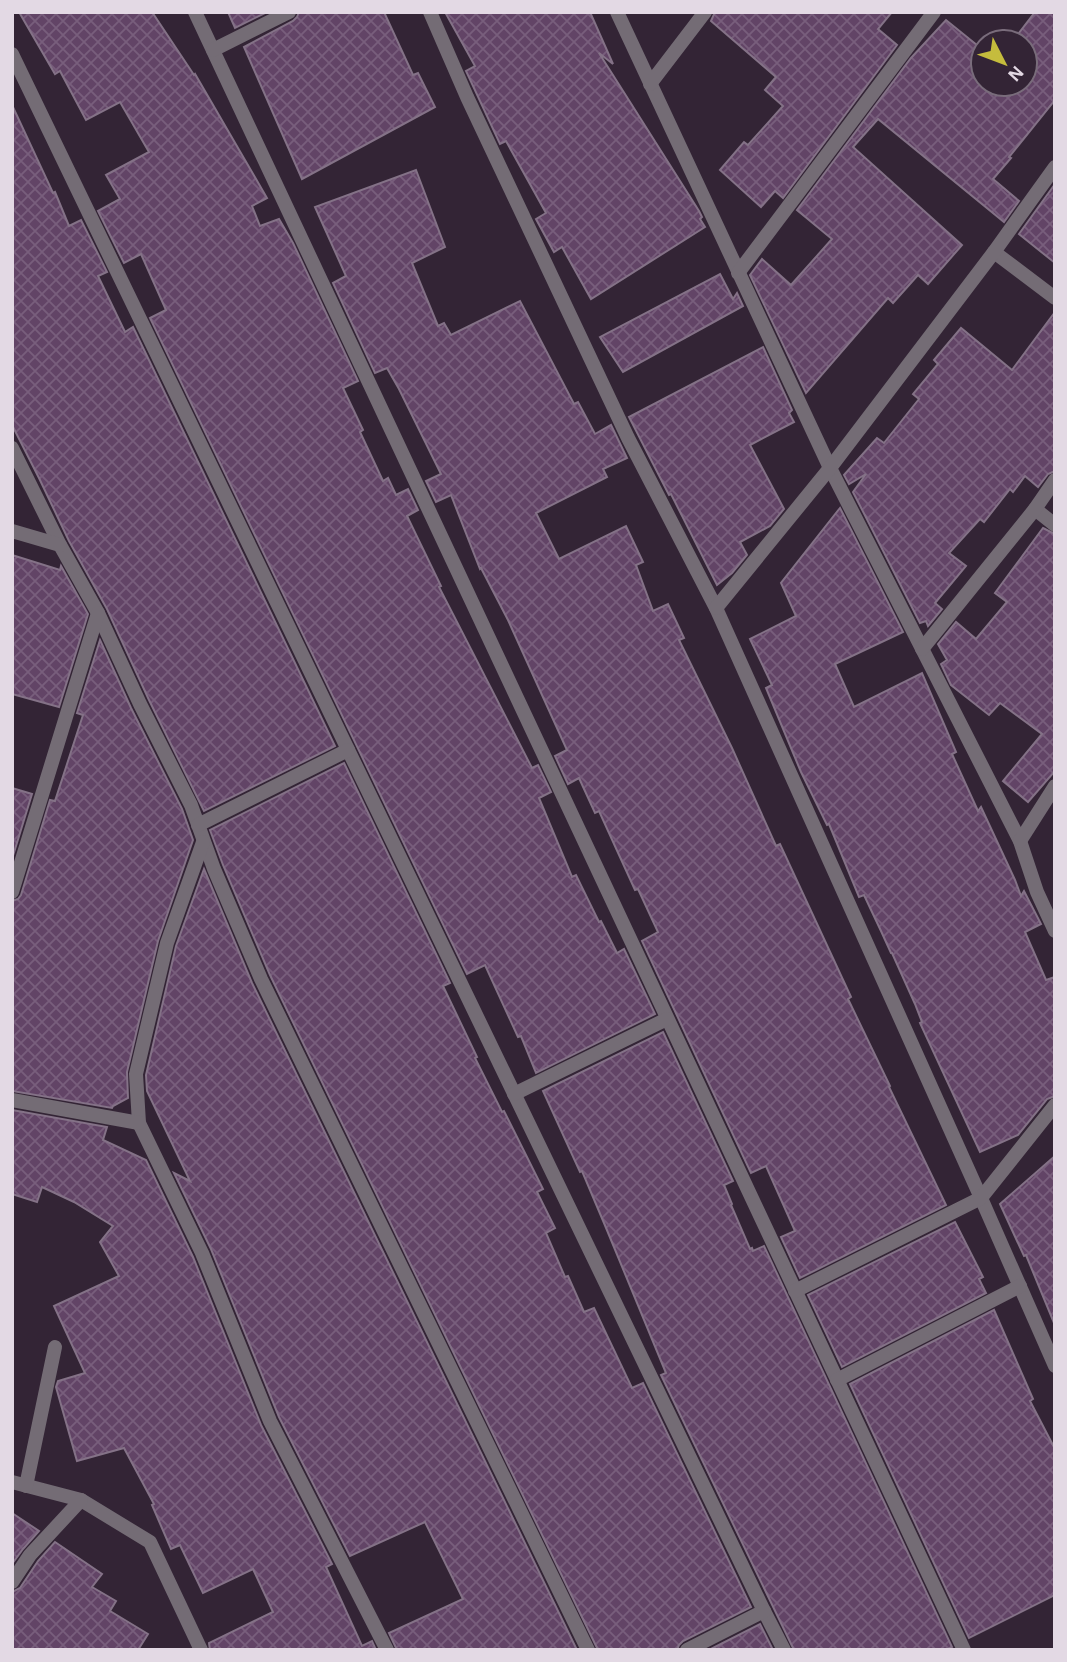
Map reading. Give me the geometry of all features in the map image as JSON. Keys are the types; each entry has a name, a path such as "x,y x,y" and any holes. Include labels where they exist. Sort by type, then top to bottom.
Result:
{"street":[{"path":"195,12 964,1650"},
{"path":"213,50 289,12"},
{"path":"430,12 467,97 628,438 716,608 1055,1366"},
{"path":"617,12 830,468 1020,841 1037,892 1055,931"},
{"path":"650,84 705,12"},
{"path":"738,273 934,12"},
{"path":"12,54 784,1650"},
{"path":"716,608 830,468 1055,167"},
{"path":"994,251 1055,299"},
{"path":"12,449 97,613 191,805 203,842 261,979 589,1650"},
{"path":"922,649 1035,509 1055,480"},
{"path":"1035,509 1055,525"},
{"path":"12,531 60,545"},
{"path":"12,892 97,613"},
{"path":"198,825 348,750"},
{"path":"1020,841 1055,786"},
{"path":"203,842 167,943 136,1074 139,1123 202,1252 270,1421 387,1650"},
{"path":"514,1094 667,1019"},
{"path":"12,1100 139,1123"},
{"path":"796,1292 981,1198 1055,1105"},
{"path":"837,1380 1020,1286"},
{"path":"55,1347 19,1484 81,1500 150,1542 201,1650"},
{"path":"12,1582 30,1555 81,1500"},
{"path":"687,1650 764,1611"}],"building":[{"path":"19,12 152,12 195,74 267,198 252,206 260,226 279,219 293,243 358,381 343,388 383,481 388,478 396,495 408,489 418,510 407,516 441,586 439,587 532,768 538,765 551,792 539,798 572,877 576,875 617,953 624,949 655,1014 536,1073 521,1036 518,1037 485,965 467,974 150,318 166,310 141,254 124,263 98,211 120,199 106,175 149,152 120,102 86,120 60,71 55,74"},
{"path":"228,12 267,12 235,28"},
{"path":"299,12 384,12 413,75 418,73 435,107 302,179 244,47 293,21"},
{"path":"445,12 590,12 613,64 599,53 699,211 705,227 591,299 562,247 554,252 536,219 546,213 506,141 500,144 466,71 475,66"},
{"path":"715,12 892,12 878,29 897,45 783,198 775,191 761,207 720,170 744,142 748,145 783,106 765,90 776,77 711,21"},
{"path":"1035,12 1055,12 1055,100 993,179 1019,201 1004,222 878,119 853,147 962,245 928,284 918,275 893,303 888,298 806,393 750,275 762,259 791,285 832,239 797,210 911,58 946,20 969,39 969,98 1039,98 1039,28 1023,28"},
{"path":"12,105 69,226 81,220 107,272 98,276 125,332 133,327 335,746 204,811 107,609 69,541 12,425"},
{"path":"416,170 445,247 412,263 438,326 444,323 451,335 520,301 574,404 578,402 595,434 611,425 627,458 603,469 607,477 536,513 559,559 626,526 643,562 636,565 653,611 668,604 684,638 679,640 776,846 780,844 851,997 848,999 946,1205 800,1278 781,1237 795,1231 766,1166 751,1173 642,941 658,932 638,889 635,890 599,811 595,813 579,778 568,784 555,756 567,750 508,620 480,569 451,495 436,502 426,481 441,474 387,368 375,373 333,283 346,276 315,207"},
{"path":"1055,184 1055,263 1019,234"},
{"path":"720,274 733,299 737,293 743,306 623,372 600,337"},
{"path":"1055,312 1055,471 1048,474 1038,487 1025,476 1013,492 1010,489 984,522 980,519 949,553 966,566 935,603 942,609 928,626 926,621 920,623 853,492 866,474 849,484 844,475 877,438 884,443 919,399 913,394 938,364 934,360 961,328 1012,370"},
{"path":"763,347 792,410 789,413 794,422 750,445 784,509 770,526 740,542 747,555 732,573 717,585 629,417"},
{"path":"840,508 903,632 835,664 854,707 922,673 956,752 952,754 978,811 981,807 1021,896 1024,891 1041,924 1025,932 1046,980 1055,977 1055,1096 1047,1099 1018,1135 980,1152 920,1023 922,1022 915,1004 892,953 864,895 859,897 829,824 827,825 801,772 766,688 772,685 750,639 796,616 781,583"},
{"path":"1043,528 1055,534 1055,771 1028,802 1003,781 1042,734 1000,703 989,715 951,685 941,664 947,660 938,644 956,622 976,639 1007,602 995,593"},
{"path":"12,555 60,570 61,566 88,614 59,707 12,694"},
{"path":"100,640 182,809 193,840 158,941 127,1072 128,1098 112,1108 12,1091 12,901 21,895 50,800 55,801 83,715 77,713"},
{"path":"344,763 450,983 443,986 477,1057 475,1058 543,1189 537,1192 555,1228 546,1233 565,1277 568,1276 584,1312 594,1308 632,1388 643,1383 751,1607 683,1641 677,1650 598,1650 270,975 223,865 210,830"},
{"path":"12,788 32,794 12,859"},
{"path":"204,869 252,983 577,1650 397,1650 389,1633 463,1599 425,1522 350,1556 279,1417 211,1249 174,1173 190,1181 147,1091 146,1075 176,946"},
{"path":"663,1032 733,1181 724,1185 750,1249 753,1251 764,1246 952,1647 946,1650 794,1650 661,1375 666,1373 604,1223 543,1091"},
{"path":"12,1110 107,1127 103,1140 146,1160 193,1257 261,1425 332,1564 326,1567 362,1646 372,1641 376,1650 210,1650 209,1643 273,1612 253,1569 203,1593 180,1545 171,1549 152,1505 154,1504 124,1448 77,1461 56,1387 58,1381 85,1373 54,1306 119,1276 100,1242 113,1226 74,1202 42,1187 37,1202 12,1194"},
{"path":"1055,1156 1054,1323 1026,1255 1024,1256 1000,1204"},
{"path":"955,1222 983,1277 979,1279 986,1293 842,1367 808,1295"},
{"path":"994,1310 1033,1399 1030,1401 1055,1449 1055,1595 969,1638 850,1384"},
{"path":"12,1513 39,1531 12,1564"},
{"path":"55,1542 102,1574 92,1587 116,1601 110,1611 148,1634 138,1650 12,1650 12,1592 20,1588"},
{"path":"760,1624 773,1650 709,1650"}]}
